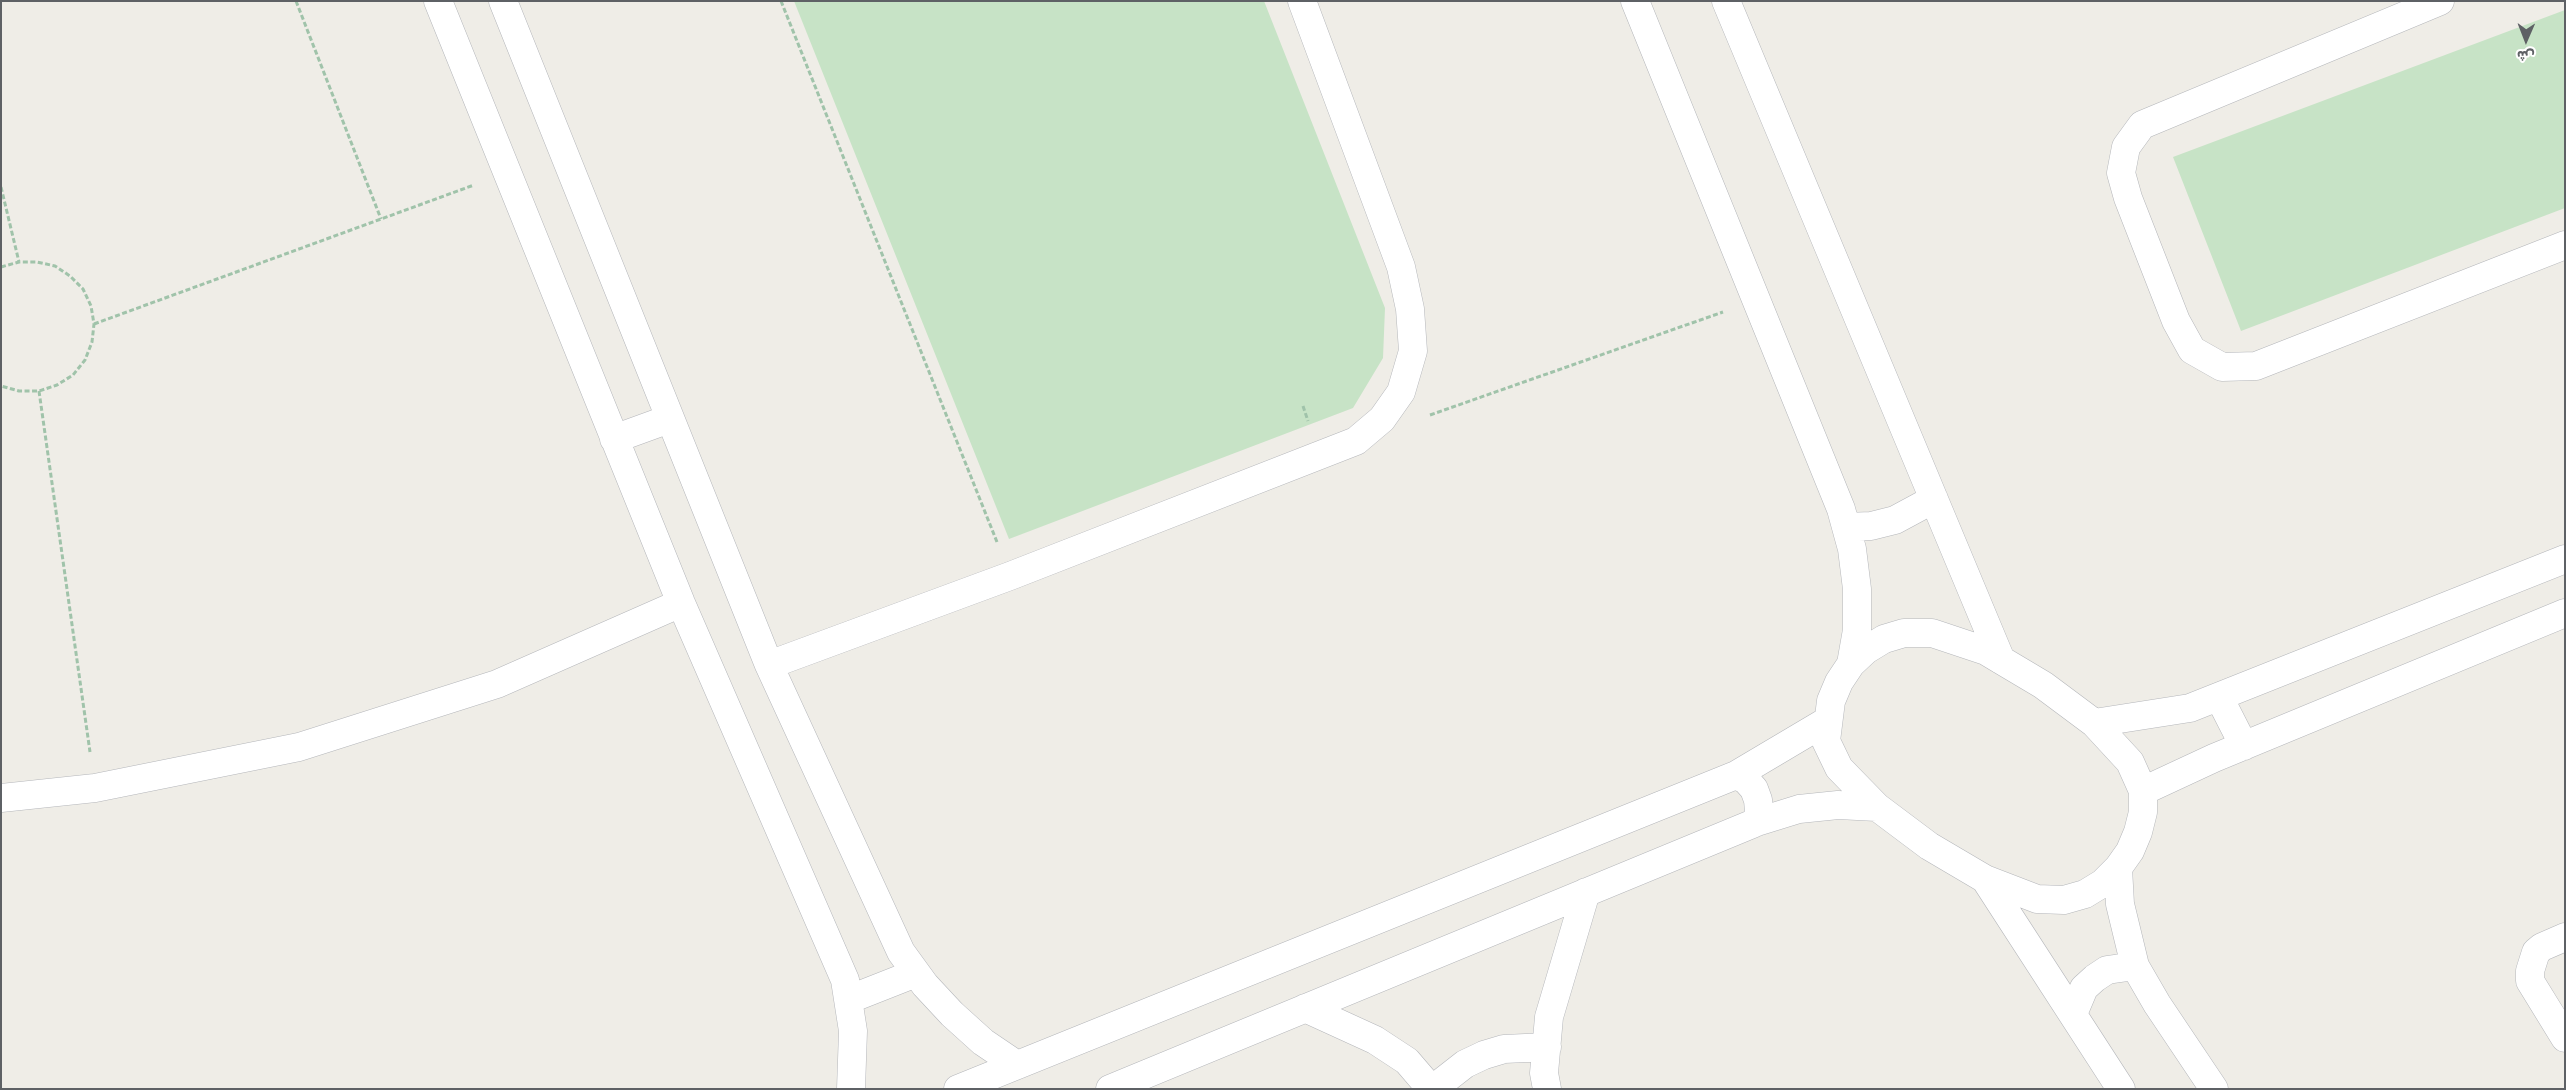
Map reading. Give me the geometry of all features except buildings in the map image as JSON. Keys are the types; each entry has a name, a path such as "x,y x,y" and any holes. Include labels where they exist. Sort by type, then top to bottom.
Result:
{"street":[{"path":"438,1 681,602 844,980 850,999 853,1031 851,1089"},
{"path":"503,1 769,665 902,952 916,973 952,1014 983,1042 1017,1065"},
{"path":"769,665 1010,576 1356,441 1382,419 1401,392 1413,351 1410,308 1402,267 1302,1"},
{"path":"1634,1 1754,301 1841,509 1852,548 1857,589 1857,630 1851,664"},
{"path":"1726,1 2002,660"},
{"path":"2440,1 2142,125 2126,147 2121,173 2128,198 2176,320 2192,350 2222,367 2256,366 2565,245"},
{"path":"614,439 670,419"},
{"path":"1846,526 1871,526 1895,520 1934,499"},
{"path":"2094,723 2190,708 2565,560"},
{"path":"1,798 95,788 299,747 497,684 681,602"},
{"path":"2143,791 2244,746 2565,612"},
{"path":"1932,633 1986,651 2002,660 2043,685 2094,723 2130,762 2143,791 2143,812 2138,832 2130,851 2118,868 2103,883 2091,890 2064,900 2036,899 1985,879 1929,846 1877,807 1839,768 1826,741 1831,700 1851,664 1866,650 1884,639 1904,634 1932,633"},
{"path":"2219,697 2244,746"},
{"path":"958,1089 1736,775 1827,721"},
{"path":"1736,775 1746,780 1754,789 1758,800 1757,822"},
{"path":"1110,1089 1757,822 1799,809 1838,805 1877,807"},
{"path":"2118,868 2120,904 2135,966 2157,1004 2214,1089"},
{"path":"1985,879 2122,1089"},
{"path":"1547,1089 1544,1073 1549,1017 1586,892"},
{"path":"2565,937 2542,947 2536,952 2530,971 2530,981 2565,1038"},
{"path":"2073,1014 2084,988 2095,978 2107,970 2135,966"},
{"path":"850,999 916,973"},
{"path":"1305,1008 1375,1040 1407,1061 1432,1089 1465,1064 1484,1055 1504,1049 1546,1047"}],"path":[{"path":"296,1 381,220"},
{"path":"781,1 1010,576"},
{"path":"94,324 381,220 507,172"},
{"path":"1,187 19,262"},
{"path":"1,267 19,262 37,262 55,266 70,276 83,290 91,306 94,324 92,342 85,360 57,385 39,391 18,392 1,386"},
{"path":"1420,418 1754,301"},
{"path":"39,391 95,788"}],"green space":[{"path":"794,1 1264,1 1385,308 1383,358 1353,408 1009,539"},
{"path":"2565,10 2565,208 2241,331 2173,157"}]}
